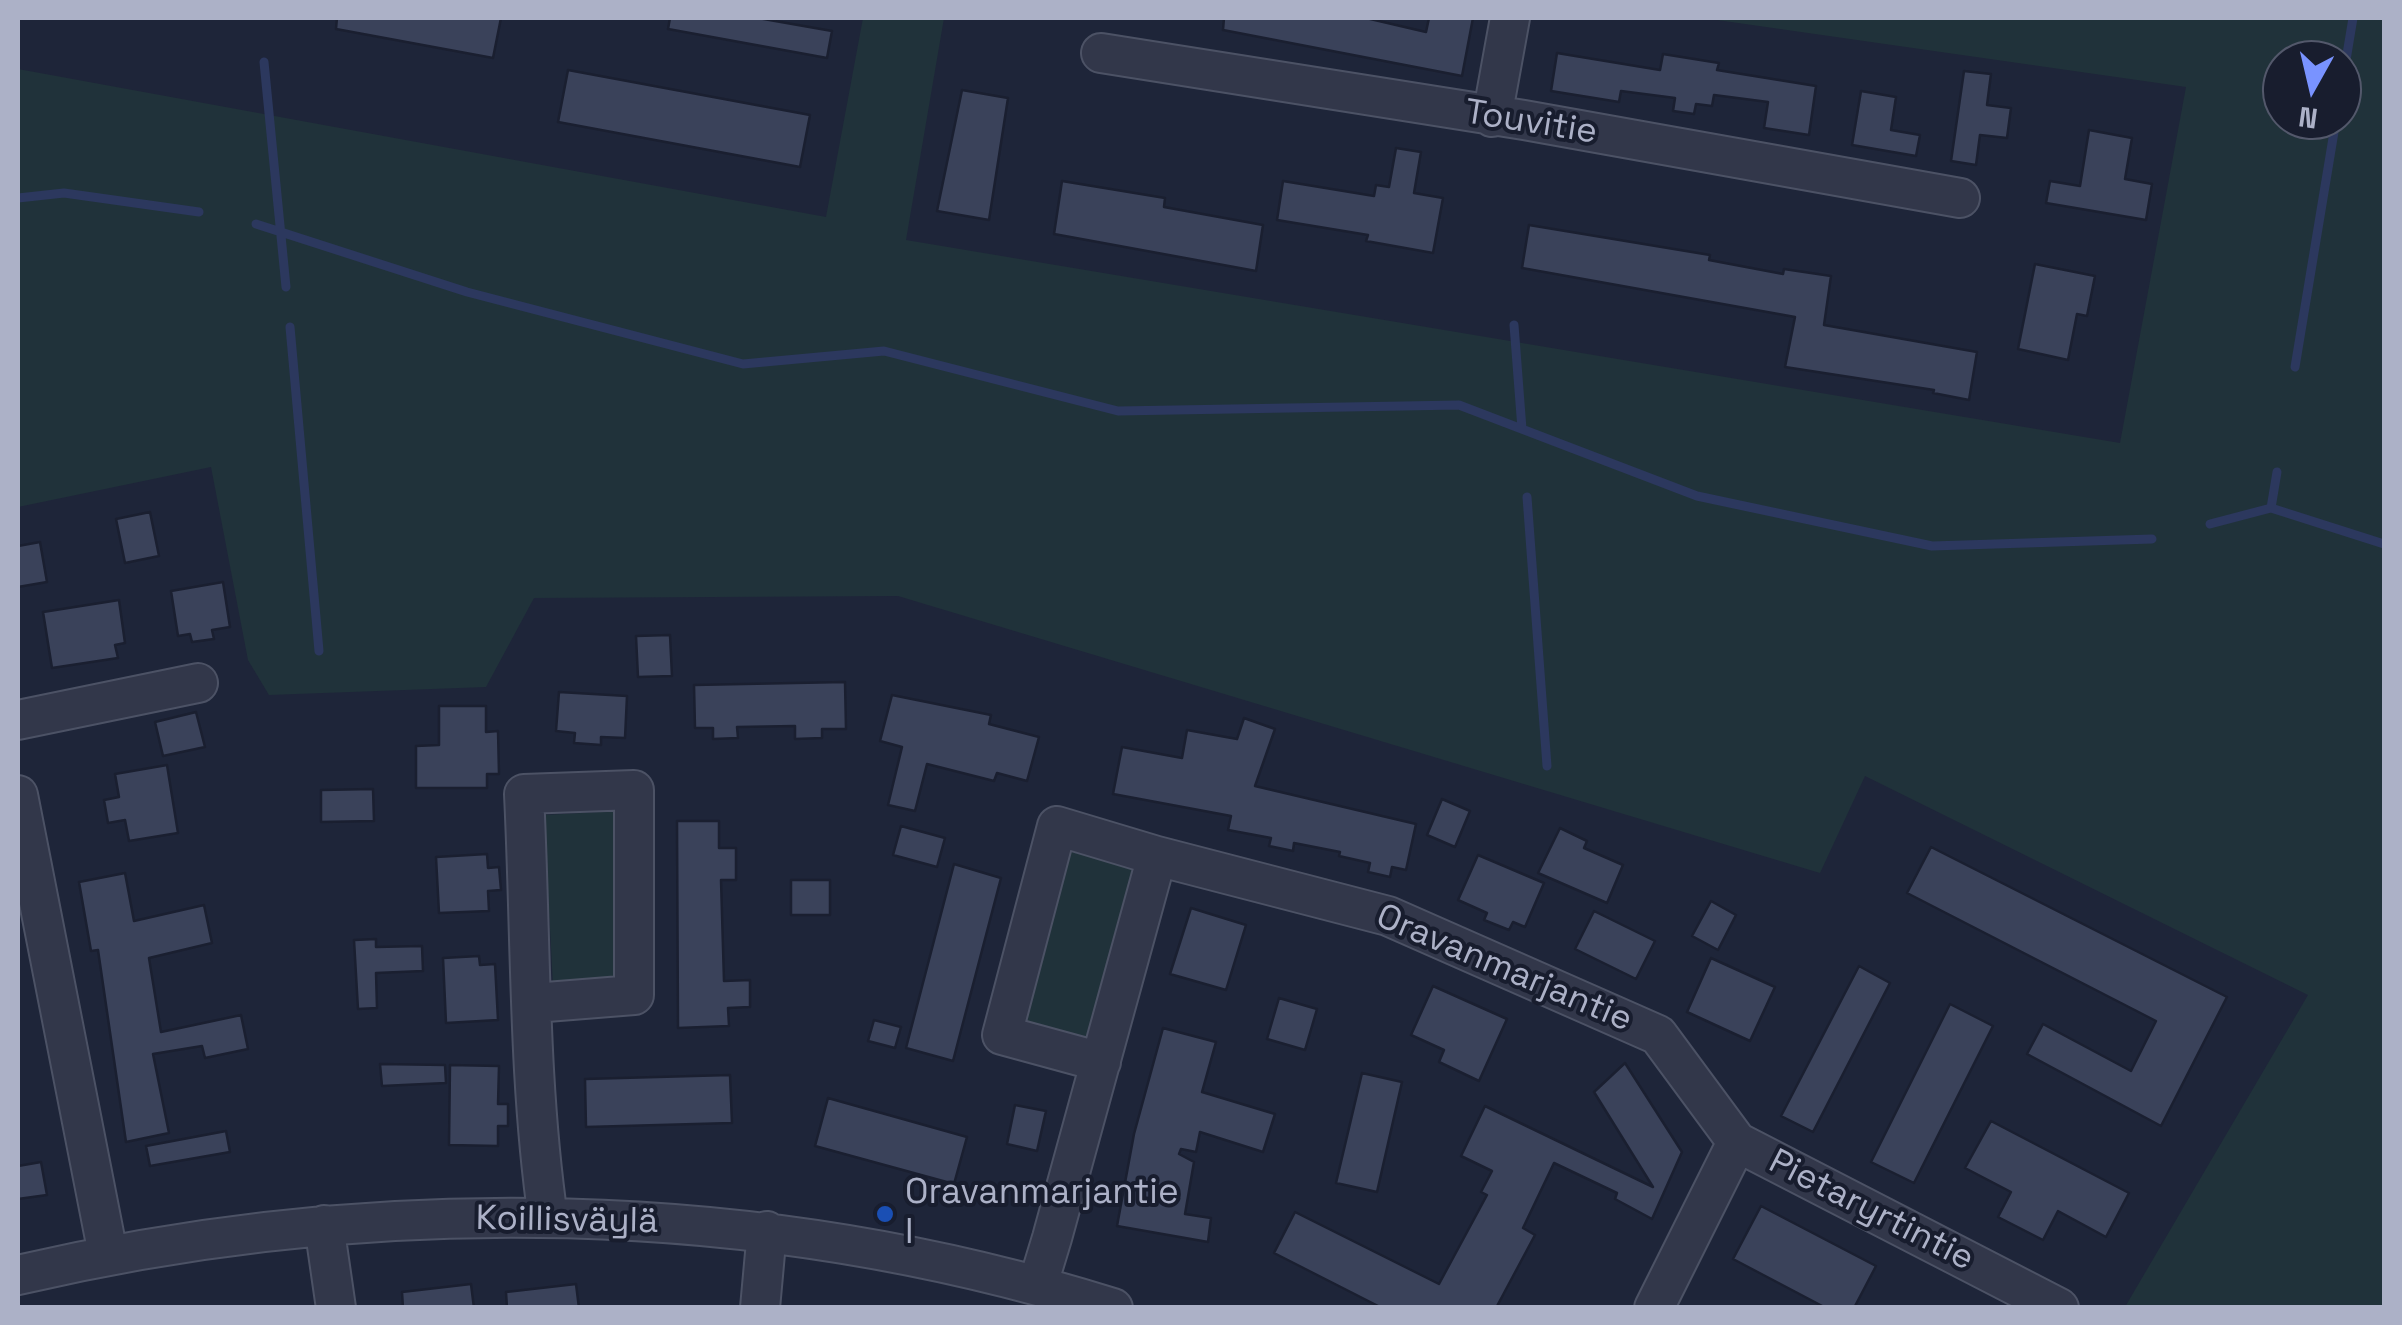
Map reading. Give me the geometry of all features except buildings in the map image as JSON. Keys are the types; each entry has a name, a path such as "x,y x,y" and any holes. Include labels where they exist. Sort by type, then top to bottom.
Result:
{"street":[{"path":"1492,117 1510,18"},
{"name":"Touvitie","path":"1101,53 1960,198"},
{"path":"18,720 198,684"},
{"path":"534,1003 634,995 634,790 524,794 534,1003 548,1218"},
{"path":"18,795 108,1254"},
{"name":"Oravanmarjantie","path":"1101,1062 1002,1035 1057,826 1388,916 1658,1035 1737,1142"},
{"path":"1038,1284 1158,856"},
{"path":"1654,1308 1737,1142"},
{"name":"Pietaryrtintie","path":"1737,1142 2059,1308"},
{"name":"Koillisväylä","path":"18,1275 108,1254 324,1225 548,1218 767,1230 1038,1284 1113,1308"},
{"path":"324,1225 336,1308"},
{"path":"760,1308 767,1230"}],"shaded area":[{"path":"863,18 944,18 906,240 2120,443 2186,87 1703,18 2384,18 2384,1307 2125,1307 2308,995 1865,776 1820,873 898,596 534,598 486,687 269,695 248,660 211,467 18,507 18,69 826,217"},
{"path":"619,811 619,983 553,986 544,815"},
{"path":"1069,849 1135,868 1086,1038 1022,1023"}],"waterway":[{"path":"2349,40 2353,18"},
{"path":"264,62 286,287"},
{"path":"2295,367 2333,140"},
{"path":"18,198 64,193 199,212"},
{"path":"256,224 467,292 743,364 884,351 1118,411 1459,405 1697,496 1932,546 2152,539"},
{"path":"1514,325 1522,429"},
{"path":"290,327 319,651"},
{"path":"2271,508 2277,472"},
{"path":"1527,497 1547,766"},
{"path":"2210,524 2271,508 2384,544"}],"place":[{"name":"Oravanmarjantie I","path":"885,1214"}]}
